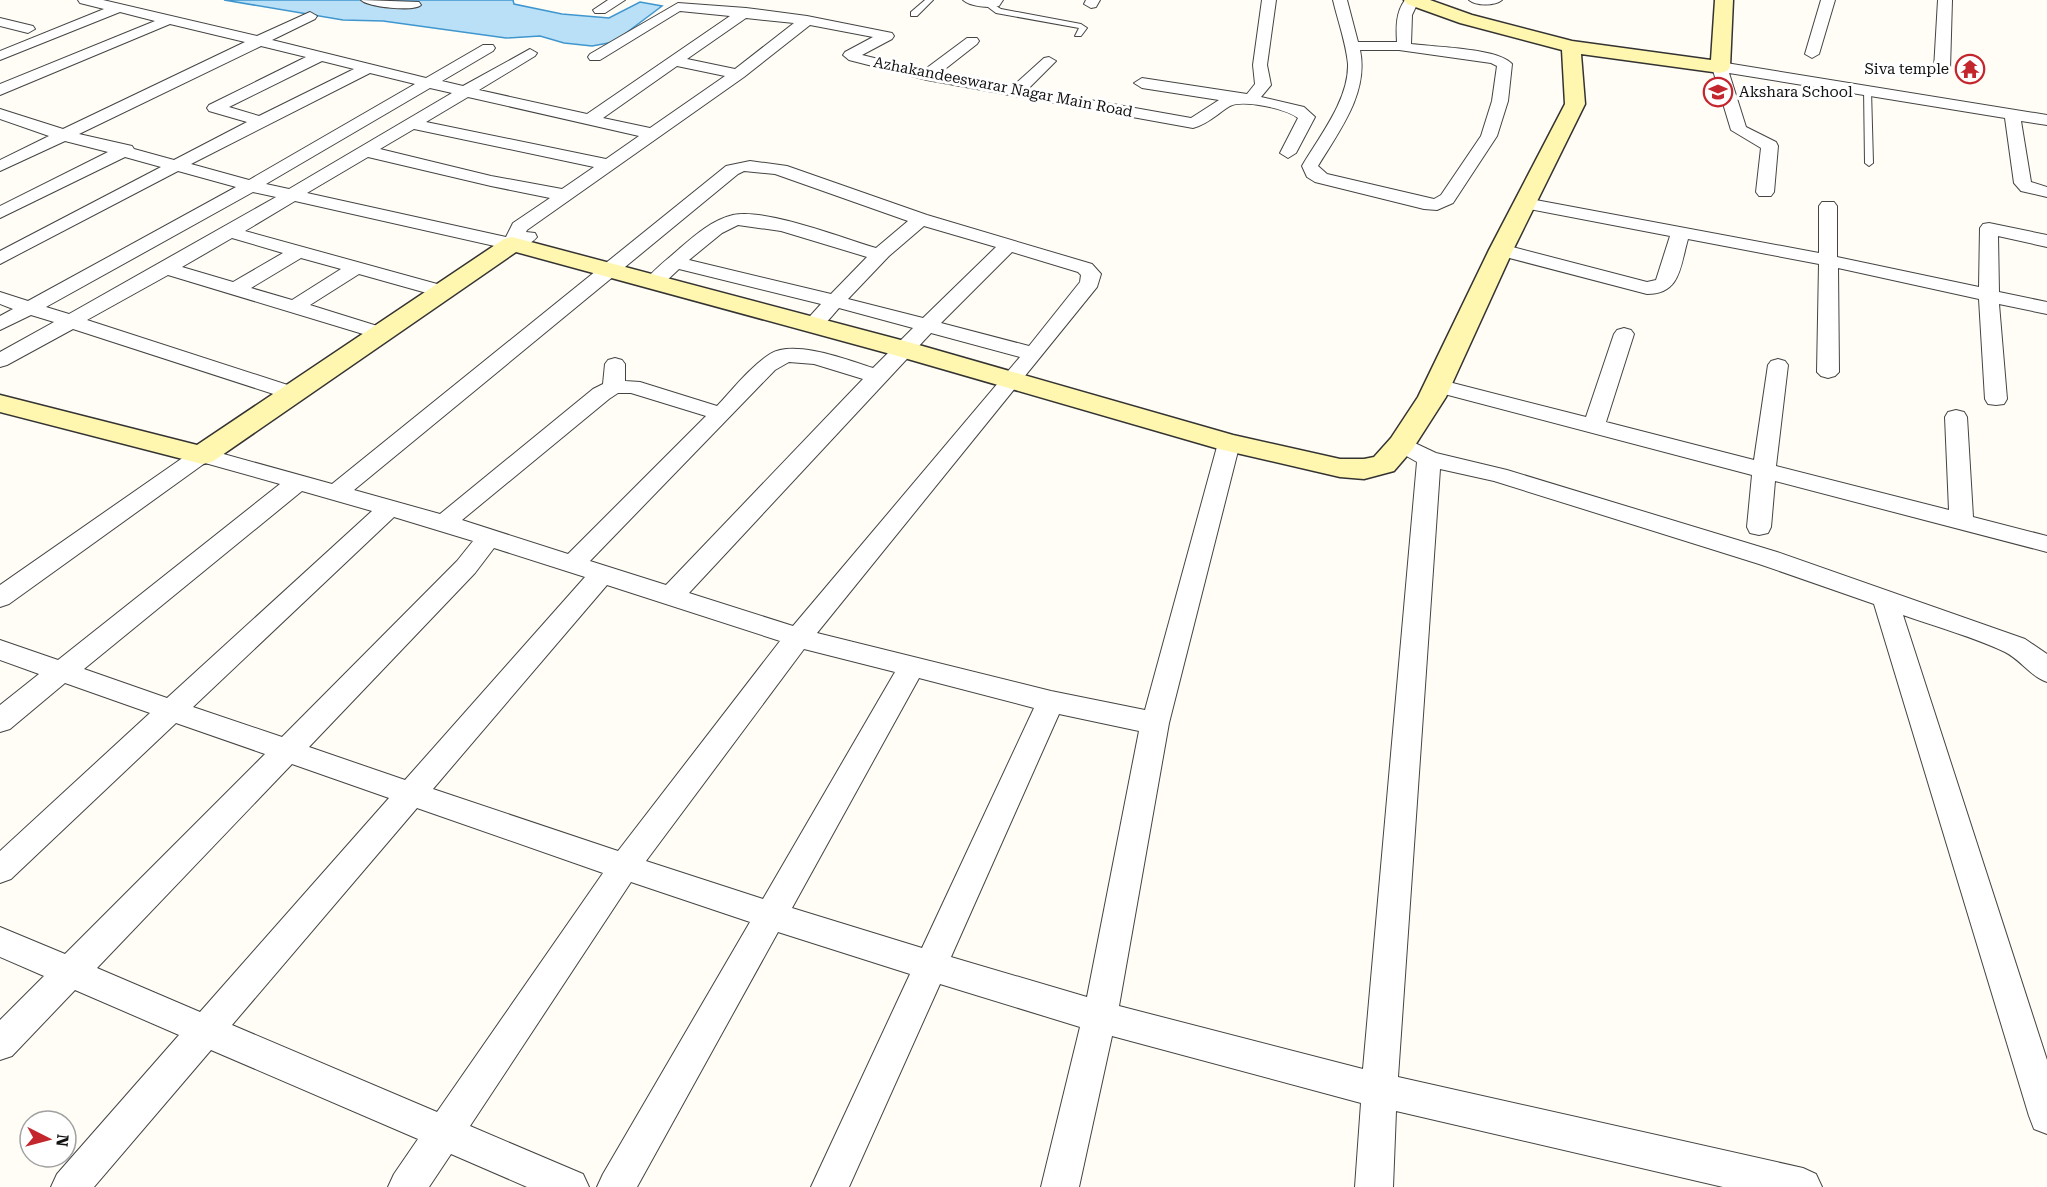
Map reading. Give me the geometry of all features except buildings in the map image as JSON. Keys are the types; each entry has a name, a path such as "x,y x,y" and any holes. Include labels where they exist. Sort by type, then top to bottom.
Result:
{"street":[{"path":"368,0 414,5"},
{"path":"970,0 995,1"},
{"path":"1244,99 1263,85 1260,65 1269,0"},
{"path":"1340,0 1355,74 1338,120 1310,166 1312,173 1321,178 1437,205 1447,199 1489,136 1500,101 1505,64 1494,59 1405,48 1404,46 1351,46"},
{"path":"1404,46 1404,25 1408,3 1412,0 1431,3 1466,19 1571,47 1720,67 2047,120"},
{"path":"1476,0 1495,0"},
{"path":"1724,0 1720,67 1739,130 1770,146 1765,192"},
{"path":"1812,54 1828,0"},
{"path":"1942,69 1945,0"},
{"path":"9,36 90,1 654,135"},
{"name":"Azhakandeeswarar Nagar Main Road","path":"595,57 678,7 746,12 807,20 887,36"},
{"path":"0,56 118,8"},
{"path":"589,120 746,12"},
{"path":"0,166 310,16"},
{"path":"0,90 168,20"},
{"path":"512,244 519,227 606,164 654,135 739,74 807,20"},
{"path":"0,22 28,29"},
{"path":"887,36 901,25"},
{"name":"Azhakandeeswarar Nagar Main Road","path":"887,36 850,55 927,75 1193,123 1207,118 1222,102 1244,99"},
{"path":"927,75 972,41"},
{"path":"0,114 63,135 126,150 251,186 609,268 903,349 1228,443 1340,468 1364,470 1384,464 1402,444 1437,385 1501,250 1575,104 1571,47"},
{"path":"0,324 251,186 488,48"},
{"path":"0,361 230,232 530,53"},
{"path":"261,121 215,108 320,56"},
{"path":"673,61 739,74"},
{"path":"1017,91 1049,61"},
{"path":"0,258 307,97 368,68"},
{"path":"1142,83 1298,110 1307,117 1287,153"},
{"path":"257,87 307,97"},
{"path":"2012,114 2024,183 2027,187 2047,192"},
{"path":"0,598 202,455 441,291 512,244 536,234 690,122"},
{"path":"412,124 606,164"},
{"path":"430,166 476,138"},
{"path":"9,222 60,183 126,150"},
{"path":"491,181 536,151"},
{"path":"366,152 491,181 564,195"},
{"path":"336,493 609,268 732,170 745,165 760,165 781,170 921,219 1085,268 1091,274 1090,283 1034,354 774,667 624,867 407,1187"},
{"path":"60,183 116,198"},
{"path":"1525,203 1830,261 2047,308"},
{"path":"1828,206 1830,261 1828,372"},
{"path":"812,325 880,255 921,219"},
{"path":"655,281 709,235 736,220 760,222 880,255"},
{"path":"9,222 46,234"},
{"path":"1996,399 1989,295 1989,228 2047,241"},
{"path":"230,232 441,291"},
{"path":"1501,250 1647,288 1658,288 1665,284 1680,234"},
{"path":"671,596 903,349 1009,245"},
{"path":"236,289 299,251"},
{"path":"676,263 835,301 1034,354"},
{"path":"294,307 357,267"},
{"path":"165,268 380,333"},
{"path":"0,298 292,394"},
{"path":"1594,426 1624,334"},
{"path":"572,565 780,357 795,355 824,360 878,377"},
{"path":"1759,527 1778,365"},
{"path":"444,523 601,394 614,376 632,387 721,414"},
{"path":"1437,385 2047,544"},
{"path":"0,403 202,455 444,523 800,638 1051,702 1155,723"},
{"path":"1956,417 1961,521"},
{"path":"1060,1187 1100,1016 1155,723 1228,443"},
{"path":"1402,444 1429,459 1499,475 1757,554 1885,598 2016,646 2039,662 2047,672"},
{"path":"1374,1187 1379,1090 1429,459"},
{"path":"0,721 298,482"},
{"path":"0,870 389,508"},
{"path":"0,1044 466,567 489,538"},
{"path":"70,1187 602,574"},
{"path":"1885,598 2047,1116"},
{"path":"0,650 624,867 933,966 1100,1016 1379,1090 1803,1187"},
{"path":"616,1187 912,667"},
{"path":"830,1187 933,966 1051,702"},
{"path":"0,942 570,1187"}],"lane":[{"path":"914,14 929,0"},
{"path":"995,1 992,7 999,11 1076,25 1083,28 1078,34"},
{"path":"1867,90 1869,163"}],"water":[{"path":"224,0 513,0 514,4 562,14 609,18 640,2 662,6 614,42 592,46 564,43 540,36 506,38 383,21 343,20"}],"place":[{"name":"Siva temple","path":"1970,69"},
{"name":"Akshara School","path":"1718,92"}]}
